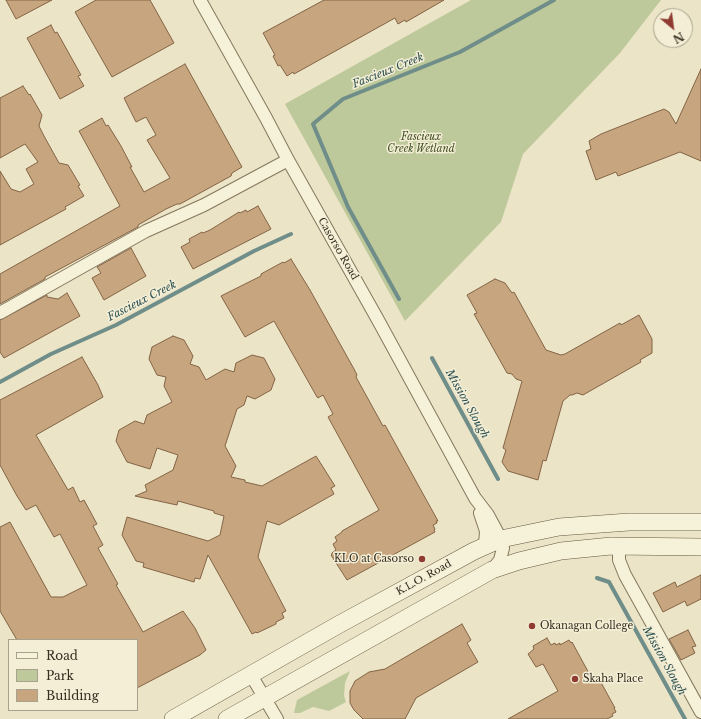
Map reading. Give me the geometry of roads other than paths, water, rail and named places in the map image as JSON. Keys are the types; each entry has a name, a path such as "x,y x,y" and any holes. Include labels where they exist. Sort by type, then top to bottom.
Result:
{"main road":[{"name":"K.L.O. Road","path":"173,719 345,622 486,545 502,539 560,527 629,522 701,522"},
{"path":"227,719 492,570 519,561 561,552 619,546 701,547"}],"street":[{"name":"Casorso Road","path":"200,0 372,308 475,498 488,515 502,539"},
{"path":"0,313 146,231 204,205 288,160"},
{"name":"Casorso Road","path":"475,498 486,531 486,545"},
{"path":"492,570 500,560 503,548 502,539"},
{"path":"619,546 619,560 625,575 701,712"},
{"path":"252,675 277,719"}],"waterway":[{"name":"Fascieux Creek","path":"399,299 348,207 313,124 343,99 460,52 554,0"},
{"name":"Fascieux Creek","path":"0,382 51,354 116,325 254,251 291,234"},
{"name":"Mission Slough","path":"432,358 498,479"},
{"name":"Mission Slough","path":"597,578 609,582 685,719"}],"place":[{"name":"KLO at Casorso","path":"422,559"},
{"name":"Okanagan College","path":"532,626"},
{"name":"Skaha Place","path":"575,679"}],"park label":[{"name":"Fascieux Creek Wetland","path":"421,142"}]}
